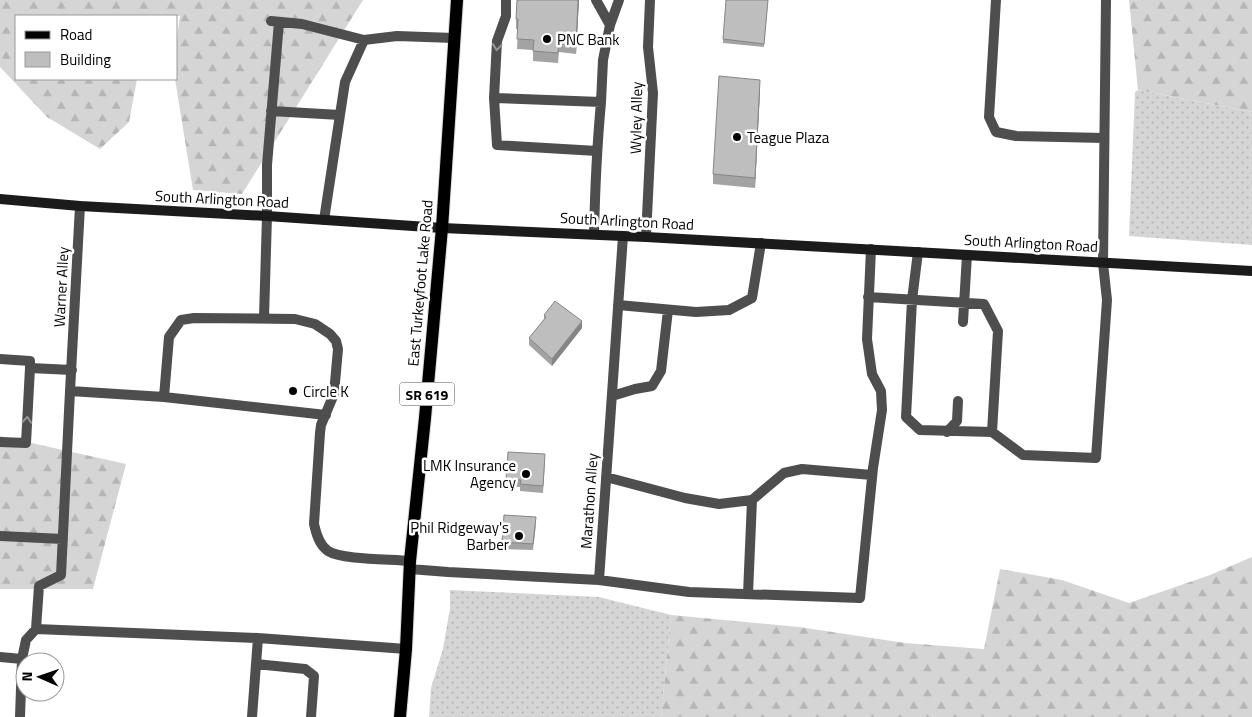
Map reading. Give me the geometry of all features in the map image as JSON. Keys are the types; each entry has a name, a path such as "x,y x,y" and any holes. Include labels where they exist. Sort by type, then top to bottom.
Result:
{"main road":[{"name":"East Turkeyfoot Lake Road","path":"400,717 406,649 410,565 442,228 456,0"},
{"name":"South Arlington Road","path":"0,199 80,206 442,228 594,234 1252,271"}],"lane":[{"path":"506,0 506,16 497,42 494,98 497,145 597,151"},
{"path":"596,0 610,25"},
{"path":"609,0 615,12"},
{"path":"594,234 603,60 610,25 618,0"},
{"name":"Wyley Alley","path":"646,237 654,93 648,47 650,0"},
{"path":"996,0 989,117 996,132 1016,136 1104,138"},
{"path":"918,252 912,300 906,417 920,430 992,432 1023,455 1096,458 1107,300 1103,262 1106,0"},
{"path":"264,318 267,166 275,21 302,24 364,40 397,36 454,38"},
{"path":"324,220 345,82 364,40"},
{"path":"494,98 601,102"},
{"path":"271,111 340,115"},
{"name":"Warner Alley","path":"36,629 39,586 60,575 80,206"},
{"name":"Marathon Alley","path":"599,580 624,236"},
{"path":"618,305 696,312 729,310 752,298 761,243"},
{"path":"164,397 169,337 181,320 194,318 296,318 323,328 336,341 338,349 334,394 321,426 314,524 316,535 328,551 340,556 448,572 599,580 689,592 860,598 872,475 882,410 881,391 872,374 867,339 871,249"},
{"path":"963,322 966,255"},
{"path":"868,297 984,304 998,331 992,432"},
{"path":"612,396 652,386 661,371 668,310"},
{"path":"0,359 30,360 26,443 0,442"},
{"path":"30,368 72,370"},
{"path":"70,391 164,397 326,415"},
{"path":"947,432 956,421 958,401"},
{"path":"606,477 685,498 719,504 752,500 784,473 802,469 872,475"},
{"path":"748,594 752,500"},
{"path":"0,536 63,539"},
{"path":"23,652 26,640 36,629 258,638 406,649"},
{"path":"252,717 258,638"},
{"path":"0,657 15,658"},
{"path":"256,664 305,669 314,676 312,717"},
{"path":"20,717 21,702"}],"green space":[{"path":"0,0 363,0 242,194 193,190 175,80 178,80 178,31 180,16 15,15 15,80 137,80 129,122 100,149 47,117 0,67"},
{"path":"1129,0 1252,0 1252,112 1138,90"},
{"path":"1138,90 1252,112 1252,245 1129,236 1135,92"},
{"path":"0,436 126,464 93,589 0,589"},
{"path":"1252,557 1252,717 661,717 671,615 799,627 905,643 984,649 1000,569 1062,580 1129,603 1210,575"},
{"path":"450,590 599,597 671,615 661,717 429,717 431,688 443,649 450,608"}],"building":[{"name":"PNC Bank","path":"517,0 578,0 576,44 559,42 558,53 533,51 534,40 517,39"},
{"path":"726,0 768,0 764,44 723,39"},
{"name":"Teague Plaza","path":"719,76 760,80 755,178 713,174"},
{"path":"555,301 582,321 552,359 529,338 546,317 544,315"},
{"name":"LMK Insurance Agency","path":"508,452 545,454 543,486 520,484 521,480 506,479"},
{"name":"Phil Ridgeway's Barber","path":"504,515 536,517 533,544 502,542"}],"place":[{"name":"PNC Bank","path":"547,39"},
{"name":"Teague Plaza","path":"737,137"},
{"name":"Circle K","path":"293,391"},
{"name":"LMK Insurance Agency","path":"526,474"},
{"name":"Phil Ridgeway's Barber","path":"519,536"}]}
